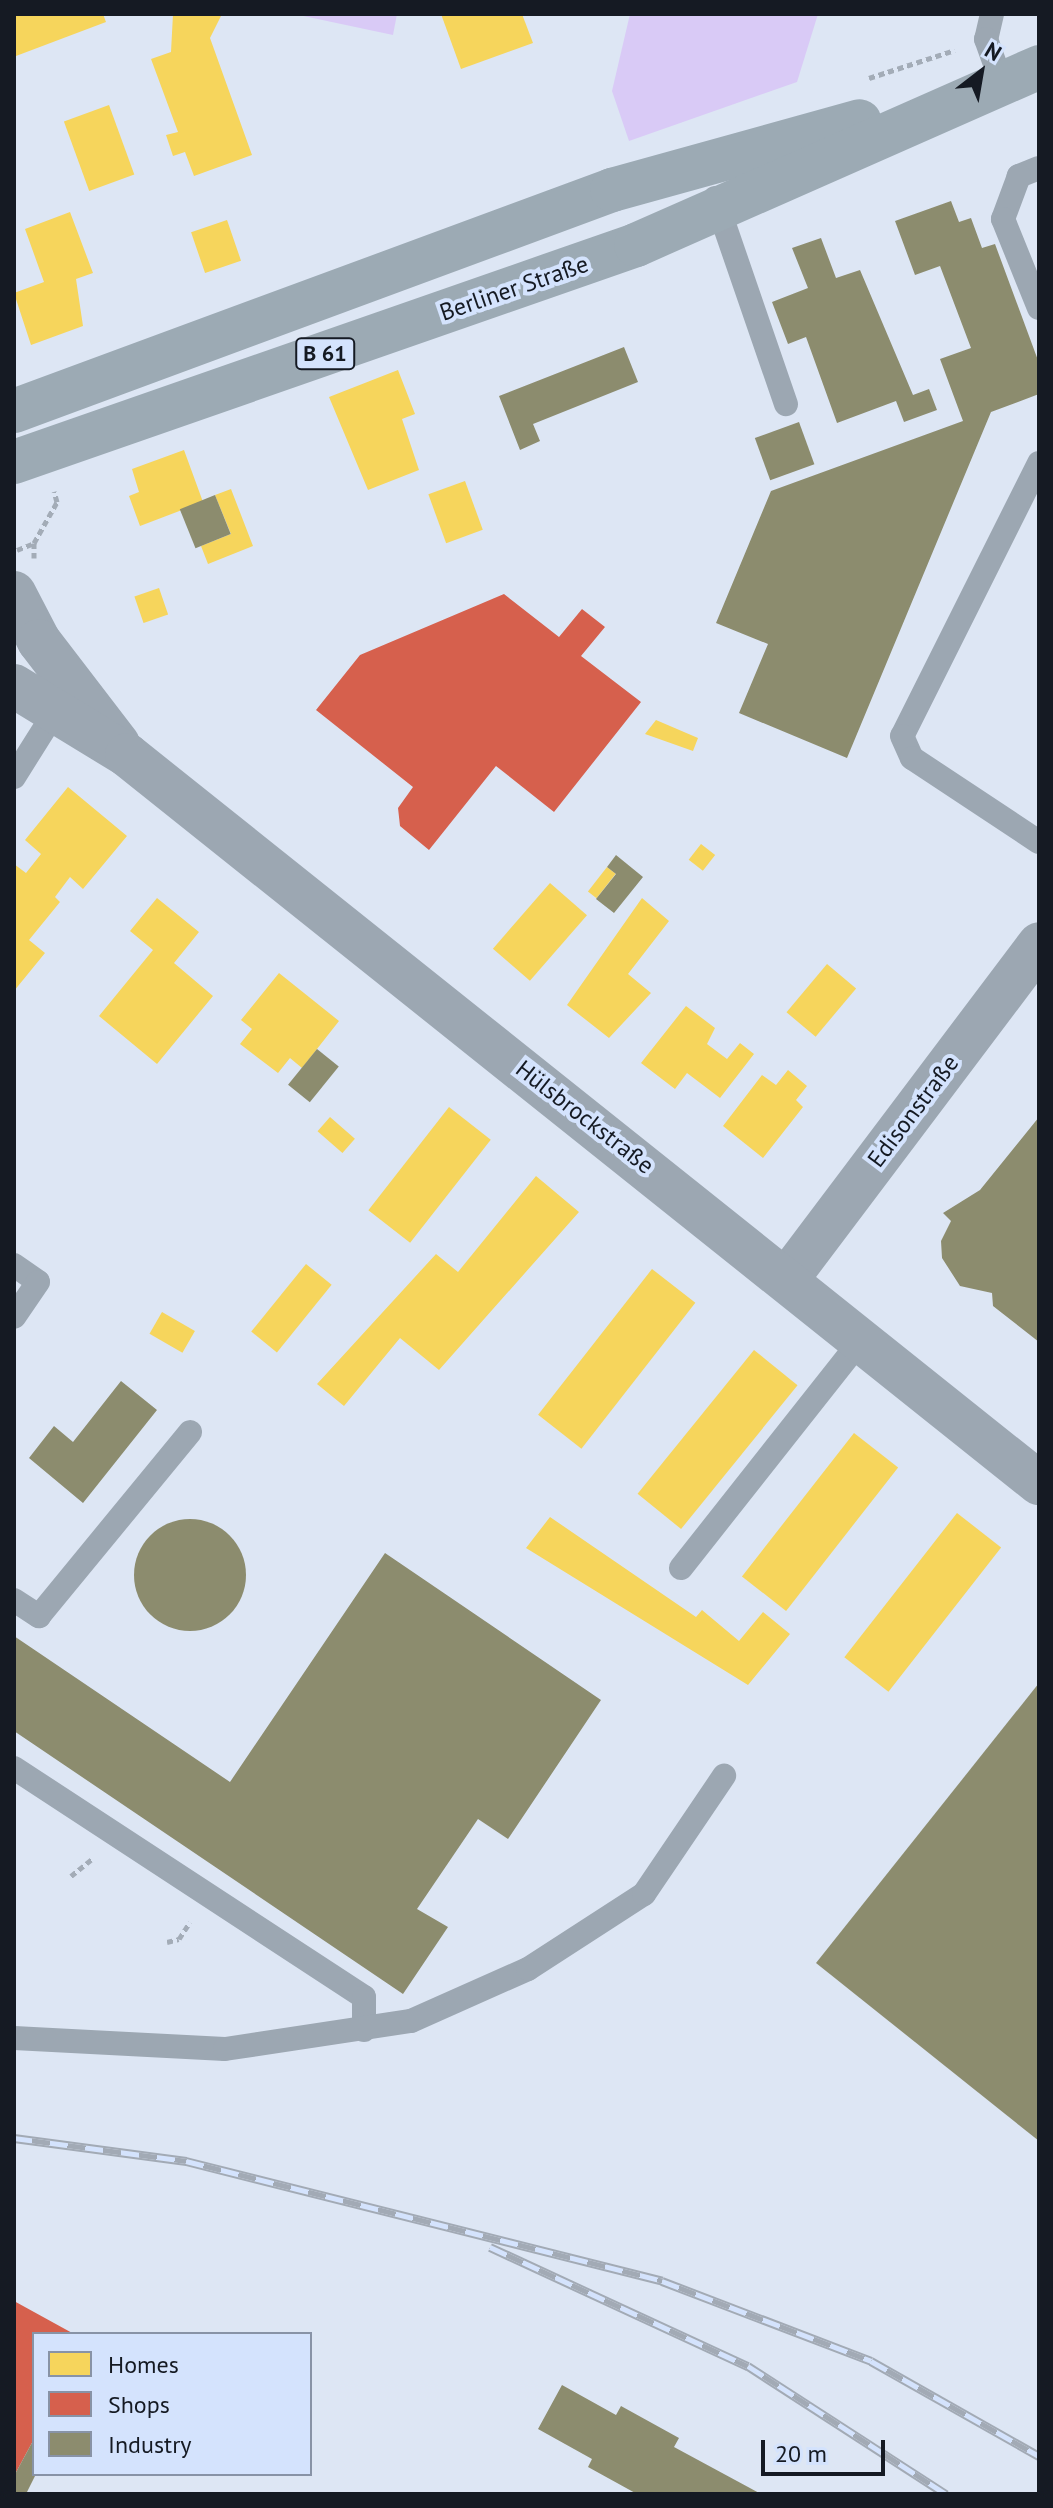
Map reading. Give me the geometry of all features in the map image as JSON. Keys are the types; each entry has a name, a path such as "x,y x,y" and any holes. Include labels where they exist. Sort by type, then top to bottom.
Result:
{"main road":[{"name":"B 61","path":"14,411 612,190 1020,74"},
{"name":"Berliner Straße","path":"14,462 719,209 1020,74"}],"street":[{"name":"Hülsbrockstraße","path":"14,593 62,700"},
{"name":"Hülsbrockstraße","path":"14,686 62,700 1039,1483"},
{"name":"Edisonstraße","path":"787,1279 1039,944"}],"lane":[{"path":"992,14 986,39 1020,74"},
{"path":"702,166 786,404"},
{"path":"1039,168 1019,176 1003,219 1039,308"},
{"path":"1039,463 902,736 912,758 1039,842"},
{"path":"14,777 62,700"},
{"path":"14,1265 38,1282 14,1317"},
{"path":"681,1568 862,1339"},
{"path":"14,1600 39,1616 190,1432"},
{"path":"14,1768 364,1997 364,2030"},
{"path":"14,2038 225,2049 411,2021 528,1969 644,1894 724,1776"}],"path":[{"path":"21,548 34,543 57,502 53,490"}],"shaded area":[{"path":"294,14 397,14 393,35"},
{"path":"630,14 818,14 797,82 629,141 612,91"}],"building: Homes":[{"path":"14,14 103,14 106,22 16,56"},
{"path":"173,14 222,14 210,38 252,155 194,176 185,152 173,156 166,135 178,132 151,59 171,52"},
{"path":"441,14 522,14 533,43 461,69"},
{"path":"109,105 134,175 89,191 64,121"},
{"path":"70,212 93,273 76,279 83,326 31,345 14,293 44,282 25,229"},
{"path":"227,220 241,261 205,273 191,232"},
{"path":"398,370 415,414 402,419 419,470 368,490 329,397"},
{"path":"184,450 203,502 140,526 129,496 139,492 132,469"},
{"path":"465,481 483,530 446,543 428,494"},
{"path":"231,489 253,546 208,564 201,546 231,534 215,495"},
{"path":"159,588 168,614 144,623 134,596"},
{"path":"656,720 698,738 693,751 645,734"},
{"path":"68,787 127,836 83,889 70,877 55,897 60,902 29,940 45,953 14,991 14,864 26,873 41,854 25,840"},
{"path":"701,844 715,855 703,871 689,860"},
{"path":"607,867 616,874 597,898 588,891"},
{"path":"550,883 587,915 530,981 493,949"},
{"path":"157,898 199,932 174,963 213,996 157,1064 99,1016 153,950 130,931"},
{"path":"642,898 669,921 628,974 651,993 609,1038 567,1005"},
{"path":"827,964 856,988 816,1037 787,1012"},
{"path":"279,973 339,1021 302,1068 290,1058 278,1073 240,1044 252,1029 241,1020"},
{"path":"686,1006 715,1028 707,1044 727,1059 740,1043 754,1054 720,1098 687,1073 675,1089 641,1063"},
{"path":"788,1070 807,1086 796,1100 803,1107 763,1158 723,1126 762,1075 776,1085"},
{"path":"449,1107 491,1140 410,1243 368,1210"},
{"path":"330,1117 355,1139 342,1153 318,1131"},
{"path":"536,1176 579,1212 439,1370 400,1338 344,1406 317,1384 436,1254 458,1272"},
{"path":"306,1264 332,1285 277,1352 251,1332"},
{"path":"652,1269 695,1303 581,1449 538,1415"},
{"path":"162,1312 195,1331 182,1353 150,1334"},
{"path":"754,1350 798,1385 681,1529 638,1494"},
{"path":"854,1433 898,1467 786,1611 742,1576"},
{"path":"957,1513 1001,1547 888,1692 844,1657"},
{"path":"550,1517 696,1617 702,1610 739,1641 763,1612 790,1634 748,1685 526,1548"}],"building: Shops":[{"path":"504,594 559,637 582,609 605,627 581,656 641,702 554,812 496,766 429,850 400,826 398,808 413,787 316,710 360,655"},
{"path":"14,2301 70,2332 32,2332 32,2443 14,2476"}],"building: Industry":[{"path":"951,201 959,222 971,218 982,248 995,244 1039,363 1039,394 991,412 847,758 739,713 768,644 716,623 771,491 963,421 940,359 971,348 940,266 915,275 895,221"},
{"path":"821,238 836,278 860,270 913,395 929,389 937,410 904,422 896,401 837,423 806,337 788,344 772,302 808,288 792,248"},
{"path":"624,347 638,382 533,424 540,441 520,450 499,396"},
{"path":"799,422 814,464 770,480 755,438"},
{"path":"215,495 231,534 196,548 180,509"},
{"path":"616,855 643,877 614,913 596,899 616,874 607,867"},
{"path":"317,1049 339,1067 310,1102 288,1085"},
{"path":"1039,1117 1039,1342 993,1306 992,1293 960,1286 942,1258 941,1241 951,1221 943,1213 980,1190"},
{"path":"121,1381 157,1410 83,1503 29,1458 54,1426 73,1442"},
{"path":"190,1519 211,1523 229,1536 242,1554 246,1575 242,1596 229,1614 211,1627 190,1631 169,1627 151,1614 138,1596 134,1575 138,1554 151,1536 169,1523"},
{"path":"385,1553 601,1700 508,1839 478,1819 417,1909 448,1927 403,1994 14,1731 14,1636 230,1782"},
{"path":"1039,1683 1039,2141 816,1963"},
{"path":"562,2385 616,2415 621,2406 679,2438 674,2447 761,2494 637,2494 588,2467 592,2459 538,2429"},
{"path":"32,2443 32,2476 35,2476 26,2494 14,2494 14,2476"}],"railway":[{"path":"14,2138 186,2161 662,2281 871,2361 1039,2456"},
{"path":"490,2247 748,2366 946,2494"}]}
